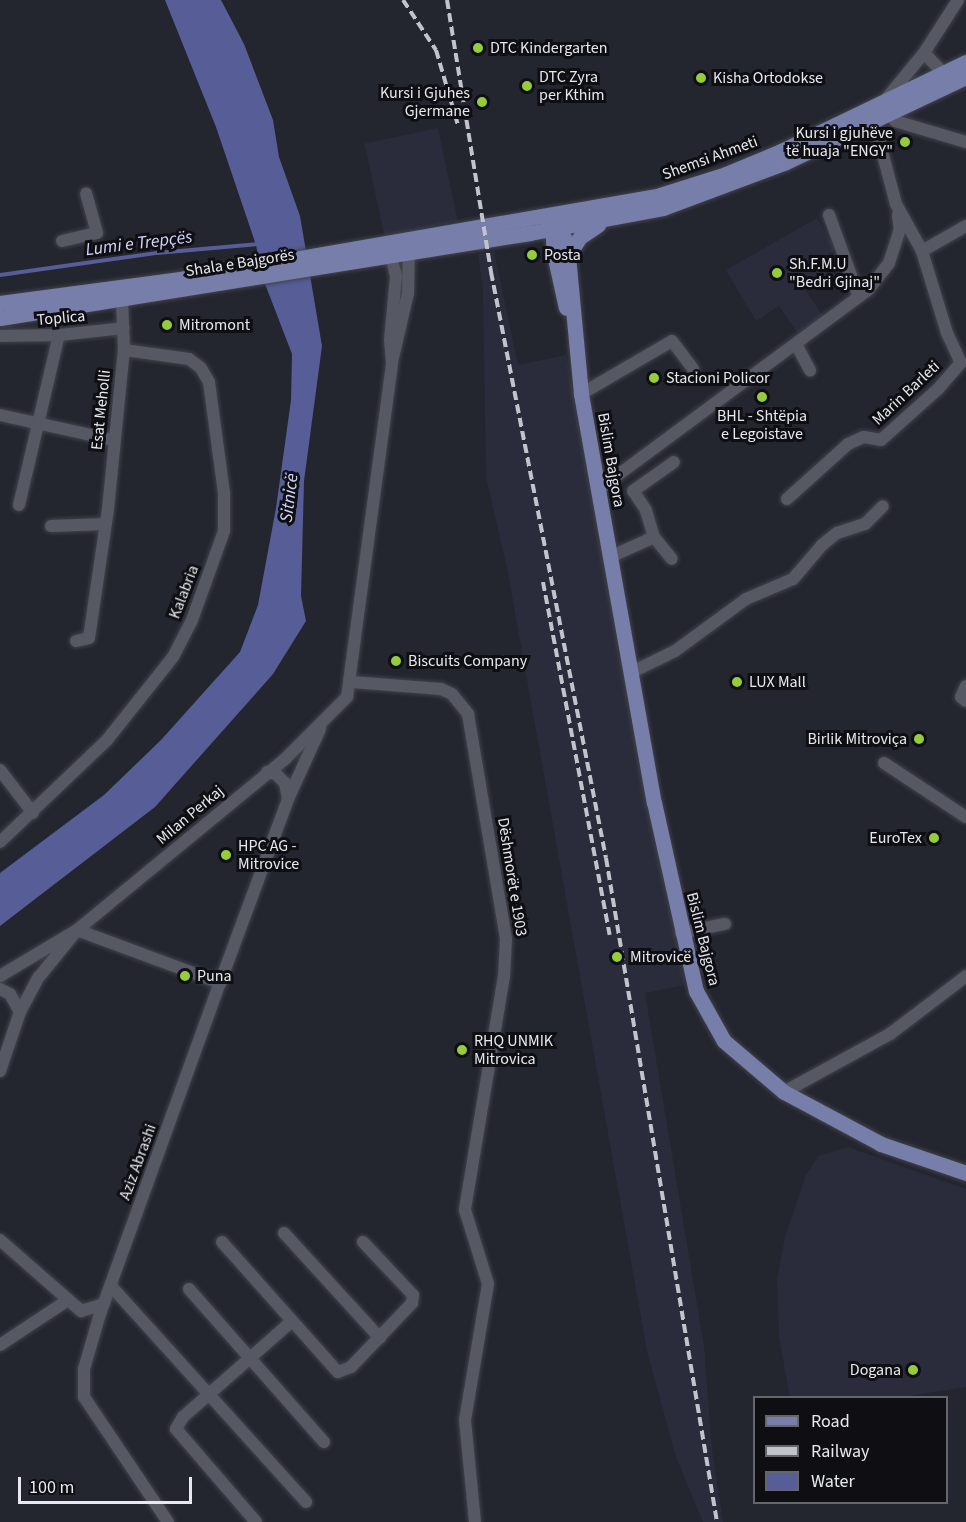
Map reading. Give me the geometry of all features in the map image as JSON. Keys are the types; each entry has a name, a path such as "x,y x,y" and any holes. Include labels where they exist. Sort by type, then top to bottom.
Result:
{"main road":[{"name":"Shemsi Ahmeti","path":"485,234 607,220 663,208 732,185 859,128 896,115 948,78 966,62"},
{"name":"Shemsi Ahmeti","path":"485,234 530,233 726,174 886,99 948,78 966,77"},
{"path":"530,233 561,255 580,237 607,220"},
{"name":"Bislim Bajgora","path":"555,225 581,394 610,557 681,933 696,991 724,1041 784,1092 881,1144 966,1173"},
{"name":"Shala e Bajgorës","path":"0,303 181,285 485,234"},
{"name":"Shala e Bajgorës","path":"0,318 122,300 181,285"}],"street":[{"path":"886,99 924,53 958,0"},
{"path":"924,53 948,78"},
{"path":"859,128 876,129 896,115 966,142"},
{"name":"Marin Barleti","path":"788,499 831,463 841,448 864,437 881,440 923,403 961,363 960,343 947,333 922,251 896,204 876,129"},
{"path":"62,241 97,233 86,193"},
{"path":"599,489 859,297 889,263 900,230 896,204"},
{"path":"829,215 859,297"},
{"path":"922,251 966,226"},
{"path":"352,682 392,362 408,293 409,246"},
{"path":"390,250 396,276 390,340 392,362"},
{"name":"Esat Meholli","path":"76,641 89,638 106,524 124,350 122,300"},
{"name":"Toplica","path":"0,336 59,336 124,328"},
{"path":"20,505 36,425 59,336"},
{"path":"581,394 672,341 693,369"},
{"path":"796,344 810,370"},
{"name":"Kalabria","path":"0,842 107,740 173,657 192,620 224,531 224,493 209,382 201,368 189,359 124,350"},
{"path":"0,415 36,425 114,440"},
{"path":"672,559 654,537 646,510 633,492 674,462"},
{"path":"632,672 675,651 746,599 793,579 822,545 837,533 865,524 883,506"},
{"path":"51,526 106,524"},
{"path":"610,557 654,537"},
{"name":"Aziz Abrashi","path":"168,1522 81,1389 104,1304 288,799 323,723 347,697 352,682"},
{"name":"Dëshmorët e 1903","path":"352,682 441,688 452,694 468,714 506,939 504,976 465,1210 488,1277 465,1420 475,1522"},
{"path":"966,686 961,697 966,701"},
{"name":"Milan Perkaj","path":"0,976 77,930 323,723"},
{"path":"884,763 966,817"},
{"path":"0,770 33,813"},
{"path":"267,772 276,774 285,783 288,799"},
{"path":"681,933 725,924"},
{"path":"77,930 220,983"},
{"name":"Milan Perkaj","path":"0,1071 20,1012 39,977 77,930"},
{"path":"784,1092 890,1034 966,976"},
{"path":"0,989 10,994 20,1012"},
{"path":"284,1233 380,1338"},
{"path":"0,1240 81,1311 104,1304"},
{"path":"222,1242 338,1372 351,1367 380,1338 409,1308 413,1295 363,1242"},
{"path":"111,1286 306,1502"},
{"path":"189,1289 324,1442"},
{"path":"0,1345 68,1300"},
{"path":"256,1522 178,1433 183,1417 292,1321"}],"shaded area":[{"path":"438,128 458,221 384,237 365,144"},
{"name":"Sh.F.M.U \"Bedri Gjinaj\"","path":"817,218 836,250 819,259 828,277 805,290 824,317 798,333 779,306 756,321 726,270"},
{"path":"494,251 518,365 566,355 685,985 645,993 704,1346 712,1450 723,1522 703,1522 676,1457 647,1351 507,568 486,477 483,289 478,254"},
{"path":"848,1147 966,1189 966,1387 908,1396 790,1396 779,1338 777,1279 785,1237 806,1175 818,1156"}],"water":[{"name":"Sitnicë","path":"165,0 221,0 244,44 273,120 279,157 300,216 322,346 304,481 301,596 306,621 273,674 155,807 0,926 0,873 104,795 161,740 240,652 258,605 276,508 291,400 292,354 262,276 256,245 216,127"}],"waterway":[{"name":"Lumi e Trepçës","path":"0,275 157,253 258,244"}],"railway":[{"path":"403,0 436,50 458,125"},
{"path":"447,0 491,272 606,858 717,1522"},
{"path":"543,582 610,935"}],"place":[{"name":"DTC Kindergarten","path":"478,48"},
{"name":"Kisha Ortodokse","path":"701,78"},
{"name":"DTC Zyra per Kthim","path":"527,86"},
{"name":"Kursi i Gjuhes Gjermane","path":"482,102"},
{"name":"Kursi i gjuhëve të huaja \"ENGY\"","path":"905,142"},
{"name":"Posta","path":"532,255"},
{"name":"Sh.F.M.U \"Bedri Gjinaj\"","path":"777,273"},
{"name":"Mitromont","path":"167,325"},
{"name":"Stacioni Policor","path":"654,378"},
{"name":"BHL - Shtëpia e Legoistave","path":"762,397"},
{"name":"Biscuits Company","path":"396,661"},
{"name":"LUX Mall","path":"737,682"},
{"name":"Birlik Mitroviça","path":"919,739"},
{"name":"EuroTex","path":"934,838"},
{"name":"HPC AG - Mitrovice","path":"226,855"},
{"name":"Mitrovicë","path":"617,957"},
{"name":"Puna","path":"185,976"},
{"name":"RHQ UNMIK Mitrovica","path":"462,1050"},
{"name":"Dogana","path":"913,1370"}]}
